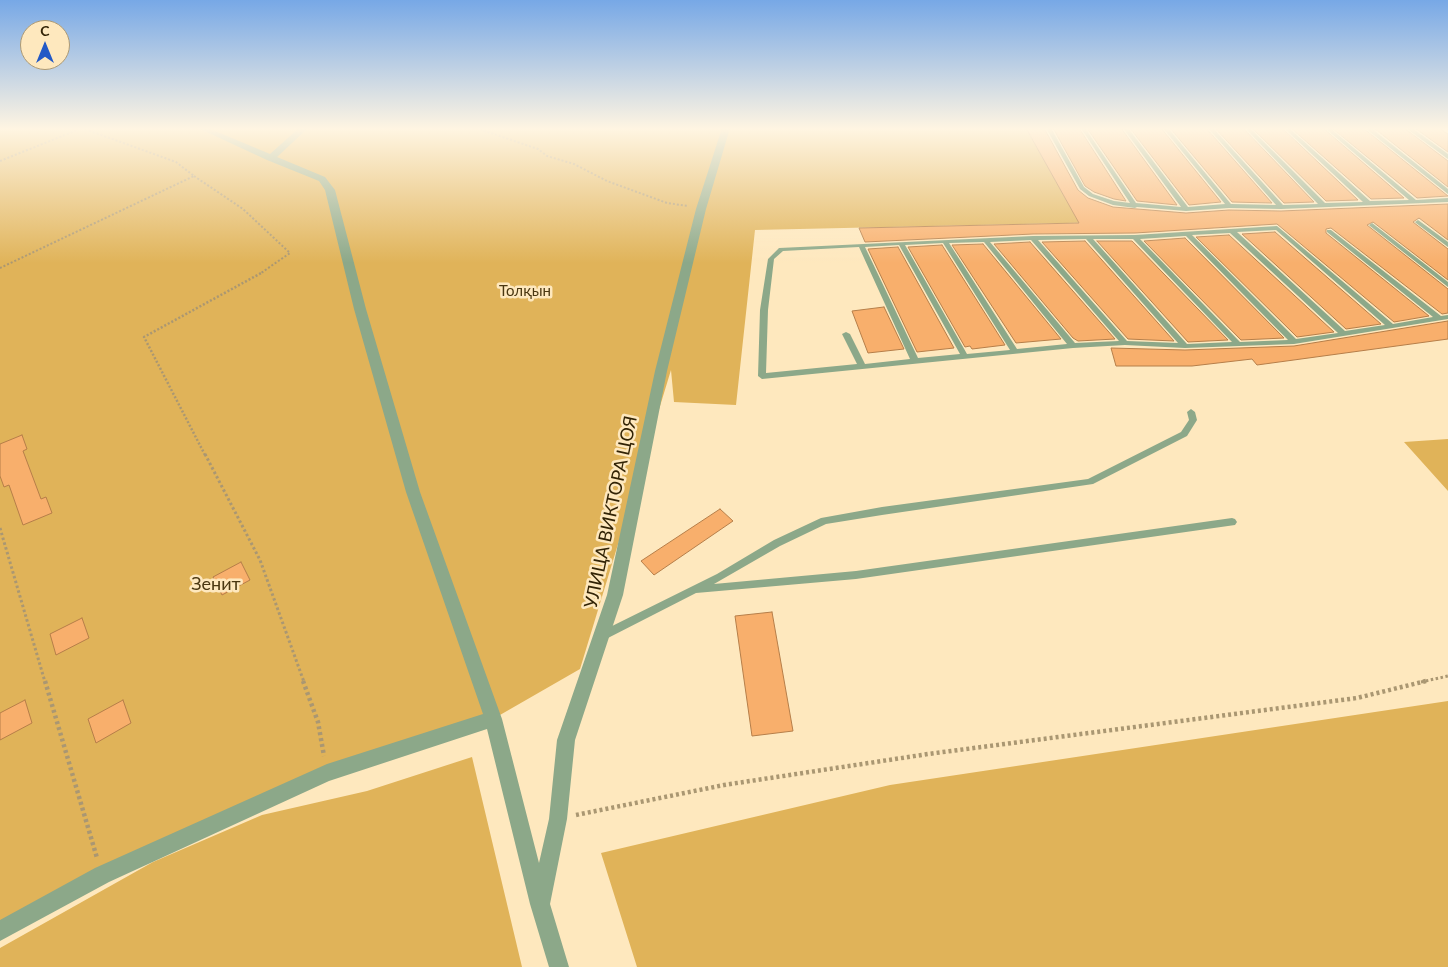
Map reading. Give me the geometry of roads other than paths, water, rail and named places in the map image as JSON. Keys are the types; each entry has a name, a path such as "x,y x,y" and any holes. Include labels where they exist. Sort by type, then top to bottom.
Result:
{"street":[{"path":"307,173 322,179 330,190 360,309 413,492 492,719 540,904 559,967"},
{"name":"УЛИЦА ВИКТОРА ЦОЯ","path":"540,904 558,818 566,740 615,595 661,371 701,209 712,173"},
{"path":"0,931 102,875 327,773 492,719"}],"lane":[{"path":"1074,173 1082,188 1091,195 1113,203 1135,206 1186,209 1229,206 1281,207 1448,200"},
{"path":"1113,173 1135,206"},
{"path":"1159,173 1186,209"},
{"path":"1202,173 1229,206"},
{"path":"1251,173 1281,207"},
{"path":"1292,173 1323,205"},
{"path":"1335,173 1368,203"},
{"path":"1381,173 1414,201"},
{"path":"1424,173 1448,192"},
{"path":"1418,222 1448,245"},
{"path":"1372,225 1448,285"},
{"path":"1390,326 1277,228 1188,235 1033,238 946,243 781,248 771,259 764,310 762,376 1073,346 1125,343 1185,346 1294,342 1448,317"},
{"path":"1232,231 1344,334"},
{"path":"1329,231 1440,318"},
{"path":"1188,235 1294,342"},
{"path":"1135,237 1238,344"},
{"path":"1033,238 1125,343"},
{"path":"1088,238 1185,346"},
{"path":"986,241 1073,346"},
{"path":"901,243 965,356"},
{"path":"946,243 1015,351"},
{"path":"861,245 915,361"},
{"path":"846,334 862,366"},
{"path":"602,636 720,577 777,543 824,521 882,510 1090,482 1184,434 1193,420 1191,412"},
{"path":"693,590 856,575 1232,522"}],"park label":[{"name":"Толқын","path":"525,291"},
{"name":"Зенит","path":"216,584"}]}
